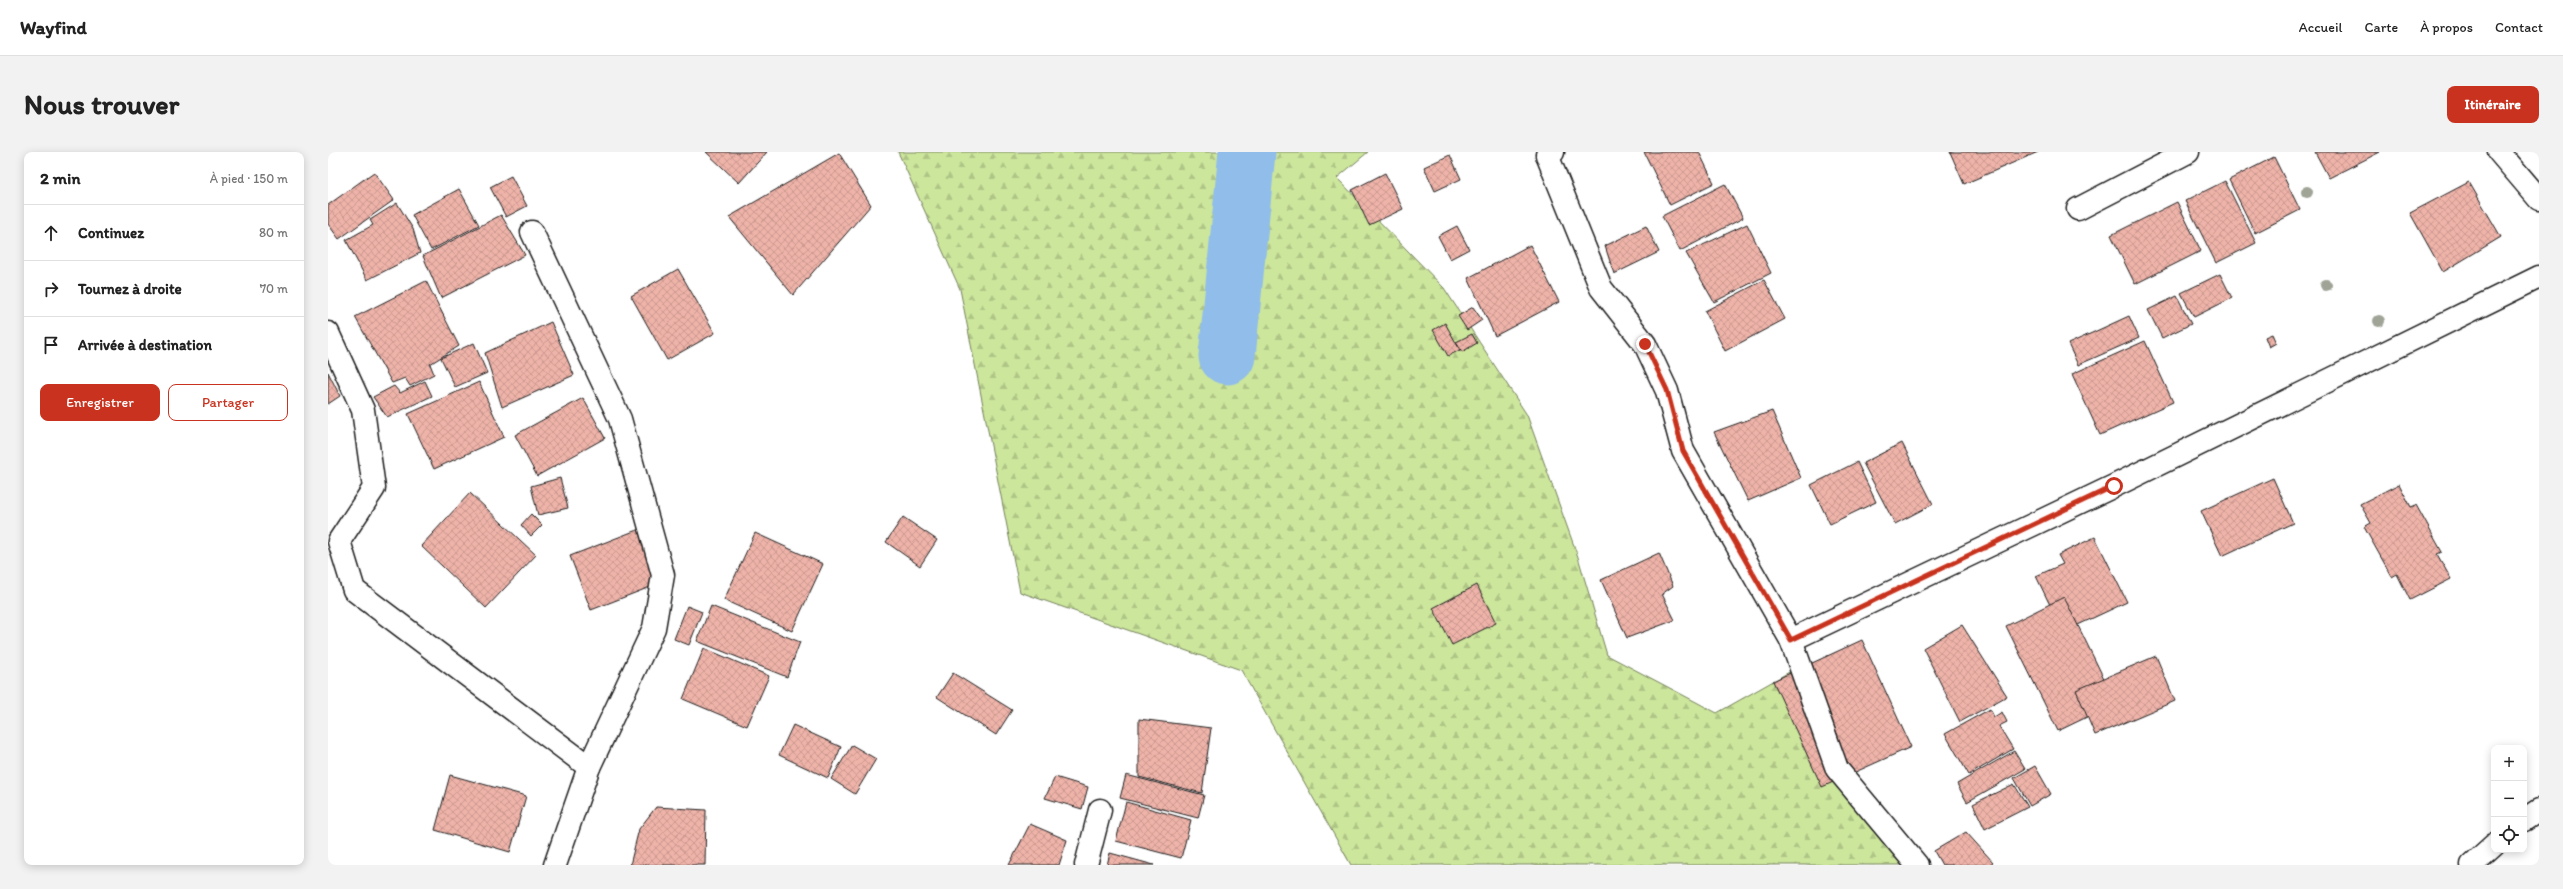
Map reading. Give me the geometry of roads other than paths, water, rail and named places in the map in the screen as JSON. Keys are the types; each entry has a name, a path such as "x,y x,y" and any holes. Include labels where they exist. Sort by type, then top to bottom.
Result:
{"street":[{"path":"2078,209 2188,152"},
{"path":"2499,152 2539,199"},
{"path":"1549,153 1601,288 1645,344 1667,390 1683,451 1791,640 1836,769 1917,865"},
{"path":"532,232 620,419 663,575 654,628 589,767 555,865"},
{"path":"1791,640 2114,486 2539,277"},
{"path":"328,333 363,410 374,488 339,540 354,590 589,767"},
{"path":"1086,865 1100,810"},
{"path":"2527,818 2539,810"},
{"path":"2472,865 2491,848"}],"waterway":[{"path":"1227,356 1247,152"}]}
